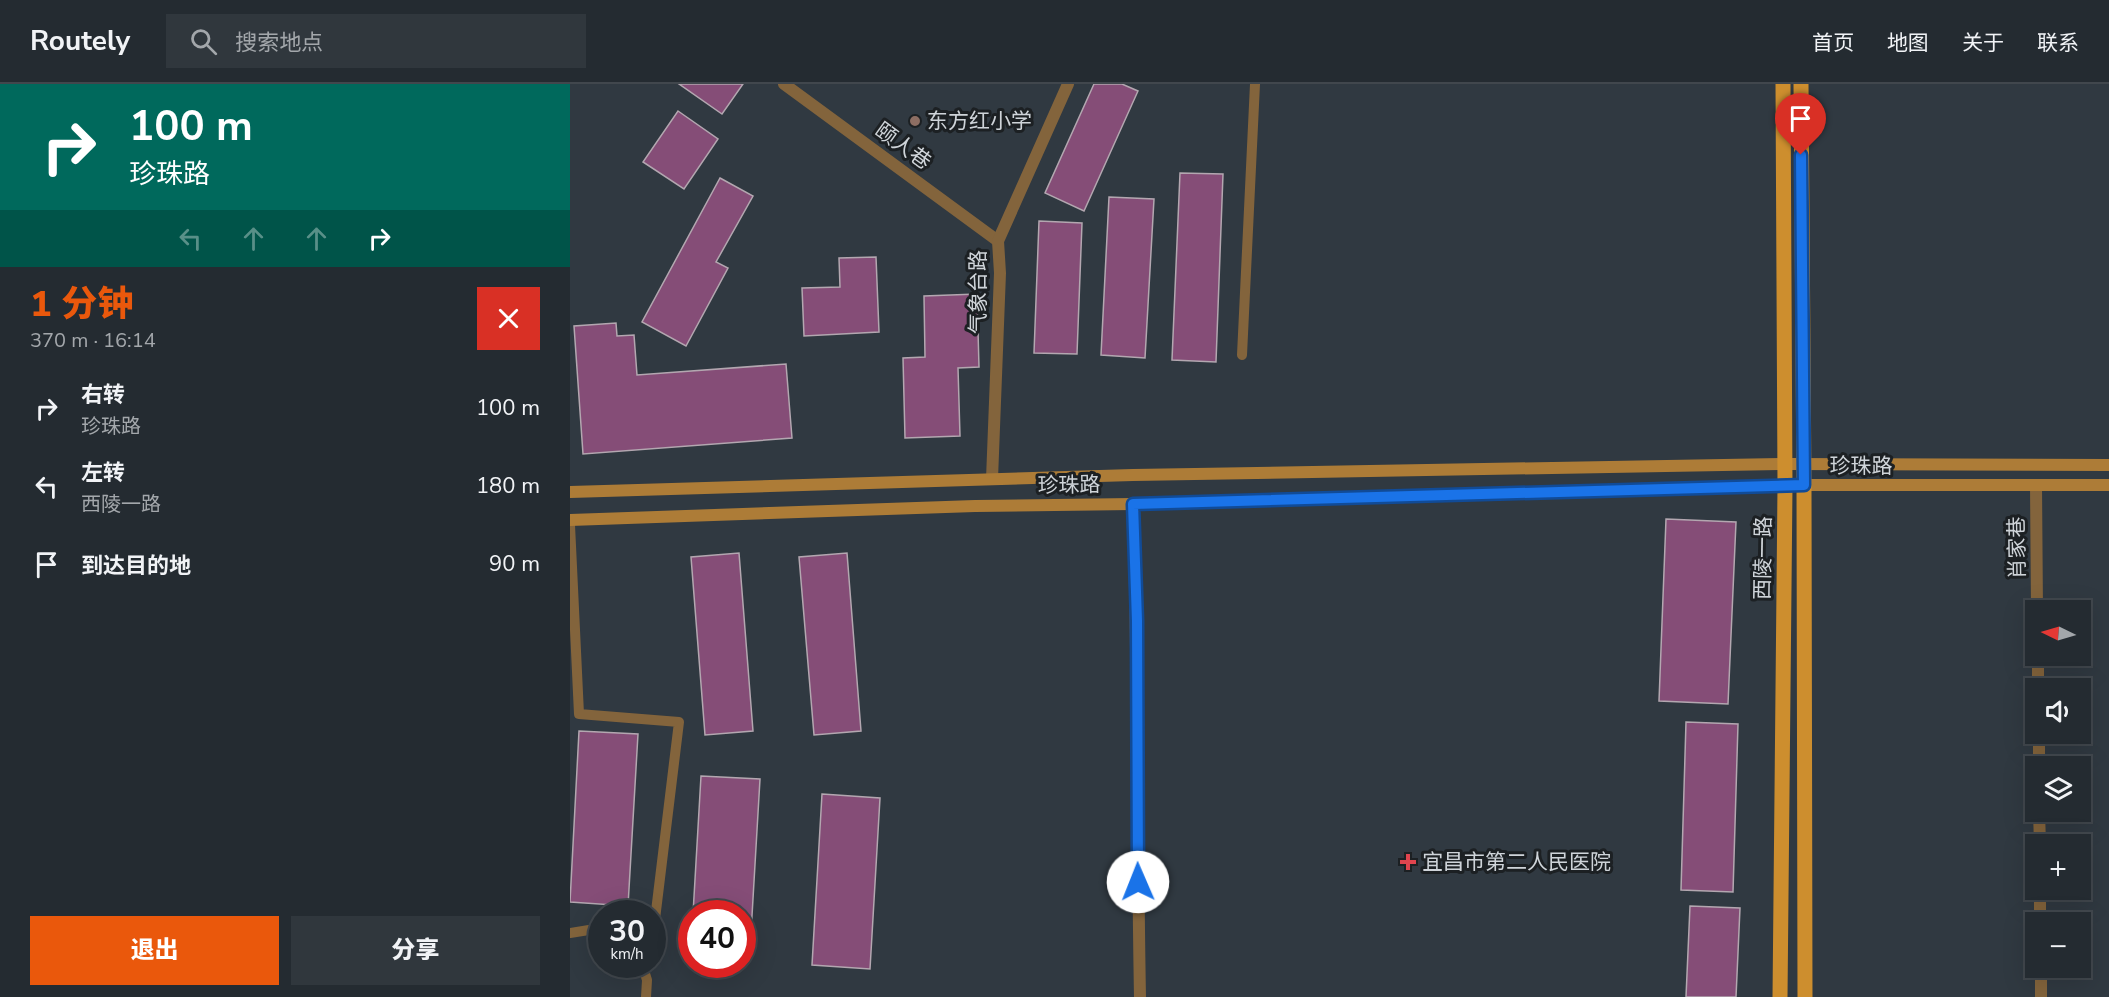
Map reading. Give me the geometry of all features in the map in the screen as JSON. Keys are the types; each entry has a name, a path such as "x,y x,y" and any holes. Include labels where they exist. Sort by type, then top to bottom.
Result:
{"main road":[{"name":"西陵一路","path":"1780,997 1785,486 1783,84"},
{"name":"西陵一路","path":"1801,84 1805,997"},
{"name":"珍珠路","path":"570,492 992,479 1784,464 2109,465"},
{"name":"珍珠路","path":"570,523 975,506 1133,504 1804,485 2109,485"}],"street":[{"name":"颐人巷","path":"784,84 998,241"},
{"name":"气象台路","path":"992,479 1000,273 998,241 1068,84"},
{"name":"肖家巷","path":"2036,485 2037,600"},
{"path":"1133,504 1137,621 1140,997"},
{"path":"2041,978 2041,997"}],"lane":[{"path":"1242,355 1255,84"},
{"path":"570,523 579,714 679,722 657,900"},
{"path":"570,933 588,930"},
{"path":"646,978 646,997"},
{"path":"646,997 648,978"}],"building":[{"path":"679,84 743,84 722,114"},
{"path":"1094,84 1122,84 1138,91 1084,211 1045,193"},
{"path":"678,111 718,139 684,189 643,162"},
{"path":"1180,173 1223,174 1216,362 1172,360"},
{"path":"720,178 753,196 716,262 728,268 686,346 642,322"},
{"path":"1109,197 1154,199 1145,358 1101,355"},
{"path":"1039,221 1082,223 1077,354 1034,353"},
{"path":"876,257 879,332 804,336 802,288 840,287 839,258"},
{"path":"977,294 979,367 958,368 960,436 905,438 903,358 925,357 924,296"},
{"path":"616,323 617,336 634,335 637,375 786,364 792,438 583,454 574,326"},
{"path":"1666,519 1736,522 1728,704 1659,701"},
{"path":"739,553 753,731 705,735 691,557"},
{"path":"847,553 861,731 814,735 799,557"},
{"path":"1686,722 1738,724 1733,892 1681,890"},
{"path":"579,731 638,734 628,900 588,900 588,903 570,902"},
{"path":"701,776 760,779 753,900 694,900"},
{"path":"822,794 880,798 870,969 812,965"},
{"path":"1690,906 1740,908 1736,997 1686,997"}],"place":[{"name":"东方红小学","path":"915,121"},
{"name":"宜昌市第二人民医院","path":"1408,862"}],"route":[{"path":"1138,882 1137,621 1133,504 1804,485 1801,155"}]}
